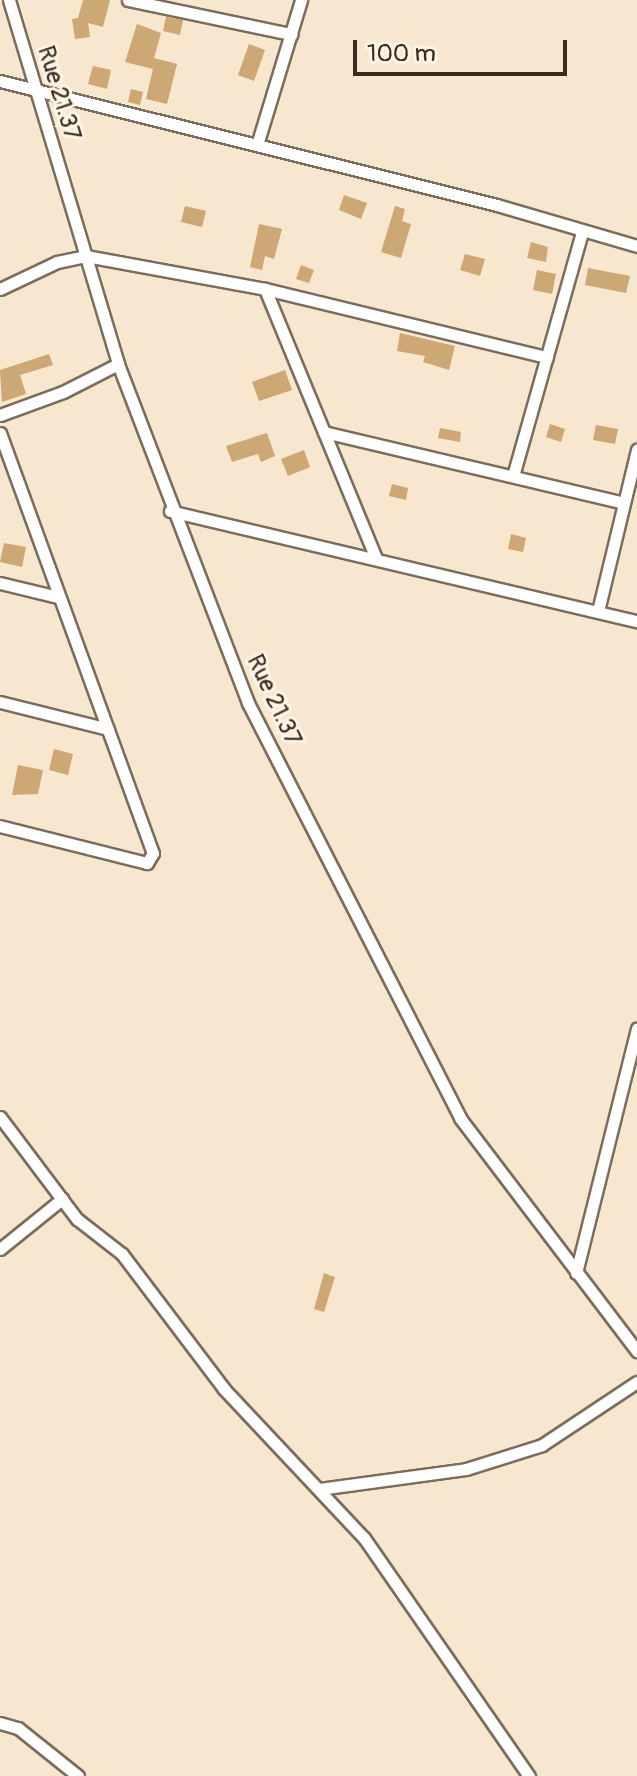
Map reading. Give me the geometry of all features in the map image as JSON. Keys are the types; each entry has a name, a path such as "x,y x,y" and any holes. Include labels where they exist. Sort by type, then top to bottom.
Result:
{"street":[{"name":"Rue 21.37","path":"9,0 118,364 170,511 248,703 460,1118 637,1351"},
{"path":"128,0 291,34"},
{"path":"257,145 301,0"},
{"path":"0,81 497,205 637,246"},
{"path":"513,476 582,232"},
{"path":"0,289 57,262 86,256 265,289 547,357"},
{"path":"265,289 376,558"},
{"path":"0,415 63,392 118,364"},
{"path":"324,432 624,503"},
{"path":"0,433 153,853 147,863 0,826"},
{"path":"598,611 637,450"},
{"path":"170,511 637,621"},
{"path":"0,583 58,597"},
{"path":"0,702 108,729"},
{"path":"576,1273 637,1029"},
{"path":"0,1117 62,1199 122,1254 224,1389 364,1538 529,1776"},
{"path":"0,1249 62,1199"},
{"path":"319,1489 466,1469 542,1445 613,1403 637,1382"},
{"path":"0,1723 18,1728 78,1776"}],"building":[{"path":"83,0 110,0 103,27 88,23 90,37 75,39 72,19 78,18"},
{"path":"166,17 183,20 180,35 163,31"},
{"path":"137,24 161,33 154,58 177,64 167,104 146,99 153,69 125,62"},
{"path":"249,44 265,50 254,81 238,75"},
{"path":"93,66 111,70 107,89 88,84"},
{"path":"131,89 143,92 140,105 128,102"},
{"path":"344,195 367,203 361,219 339,210"},
{"path":"185,206 206,211 202,227 181,222"},
{"path":"395,206 405,209 402,221 411,224 401,258 381,252"},
{"path":"259,224 282,229 274,259 265,256 262,270 250,267"},
{"path":"531,242 548,247 546,262 527,258"},
{"path":"465,254 485,259 480,276 460,270"},
{"path":"301,265 314,270 309,283 296,279"},
{"path":"588,268 630,276 626,293 585,285"},
{"path":"537,270 556,274 552,294 533,290"},
{"path":"400,333 455,346 449,370 423,362 425,356 397,351"},
{"path":"49,354 53,365 20,375 26,394 2,402 0,370"},
{"path":"285,370 292,390 259,401 252,382"},
{"path":"550,424 565,429 561,442 546,437"},
{"path":"596,425 618,429 615,444 593,440"},
{"path":"440,428 461,432 460,442 438,438"},
{"path":"267,433 275,456 261,462 258,454 232,462 226,446"},
{"path":"304,450 310,467 288,476 281,459"},
{"path":"392,484 408,488 406,500 389,496"},
{"path":"511,534 526,538 523,552 508,549"},
{"path":"4,543 26,547 22,567 0,562"},
{"path":"54,749 73,754 68,775 49,770"},
{"path":"18,765 43,770 38,794 12,795"},
{"path":"324,1273 335,1277 324,1312 314,1309"}]}
